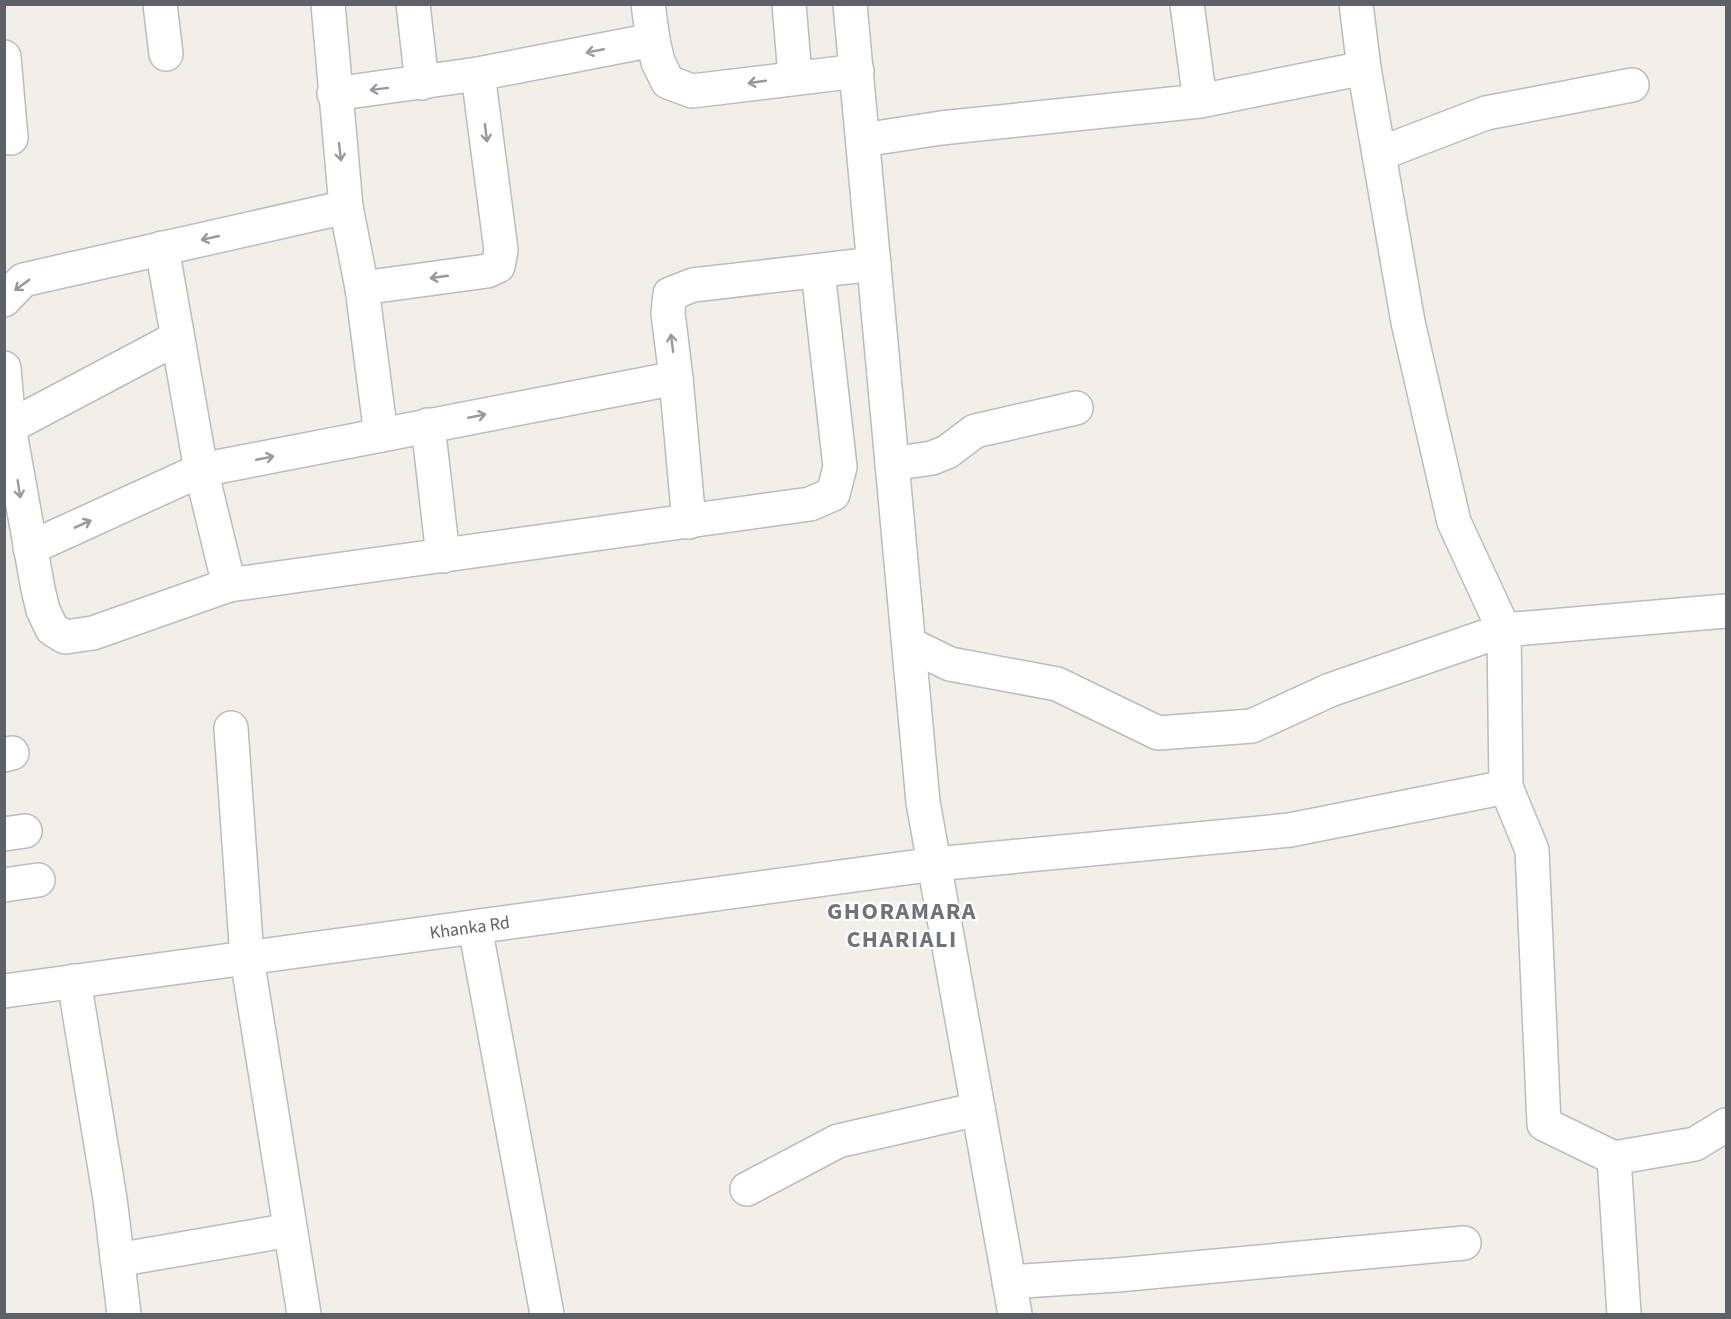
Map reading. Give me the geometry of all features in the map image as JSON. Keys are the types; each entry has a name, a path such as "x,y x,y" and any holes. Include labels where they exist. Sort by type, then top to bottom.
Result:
{"street":[{"path":"159,4 166,54"},
{"path":"328,4 334,94 346,207 362,288 381,435"},
{"path":"413,4 422,83"},
{"path":"648,4 658,62 668,82 692,91 795,76 856,71"},
{"path":"789,4 795,76"},
{"path":"850,4 923,802 1015,1314"},
{"path":"1186,4 1200,101"},
{"path":"1356,4 1364,68 1408,322 1454,522 1504,630 1506,787 1532,850 1544,1124 1614,1158 1695,1144 1726,1125"},
{"path":"334,94 478,75 653,40"},
{"path":"4,57 12,138"},
{"path":"863,140 941,128 1200,101 1364,68"},
{"path":"362,288 487,271 498,266 501,250 478,75"},
{"path":"1379,153 1486,113 1632,85"},
{"path":"4,300 23,280 346,207"},
{"path":"162,248 201,470 229,585"},
{"path":"689,522 668,313 670,294 693,285 874,264"},
{"path":"4,368 9,427 43,610 52,629 65,637 93,633 229,585 810,504 833,494 840,467 818,271"},
{"path":"9,427 177,338"},
{"path":"30,548 201,470 676,378"},
{"path":"892,464 932,458 949,452 975,431 1076,408"},
{"path":"428,425 443,556"},
{"path":"909,644 950,664 1057,684 1158,733 1252,726 1330,690 1504,630 1726,611"},
{"path":"231,728 247,958 304,1314"},
{"name":"Khanka Rd","path":"4,991 935,864 1290,830 1506,787"},
{"path":"4,885 38,880"},
{"path":"475,927 547,1314"},
{"path":"4,971 45,966"},
{"path":"74,981 124,1314"},
{"path":"747,1189 838,1141 978,1109"},
{"path":"1614,1158 1624,1314"},
{"path":"117,1260 290,1230"},
{"path":"1009,1282 1117,1275 1464,1243"}],"district":[{"name":"GHORAMARA CHARIALI","path":"902,925"}]}
